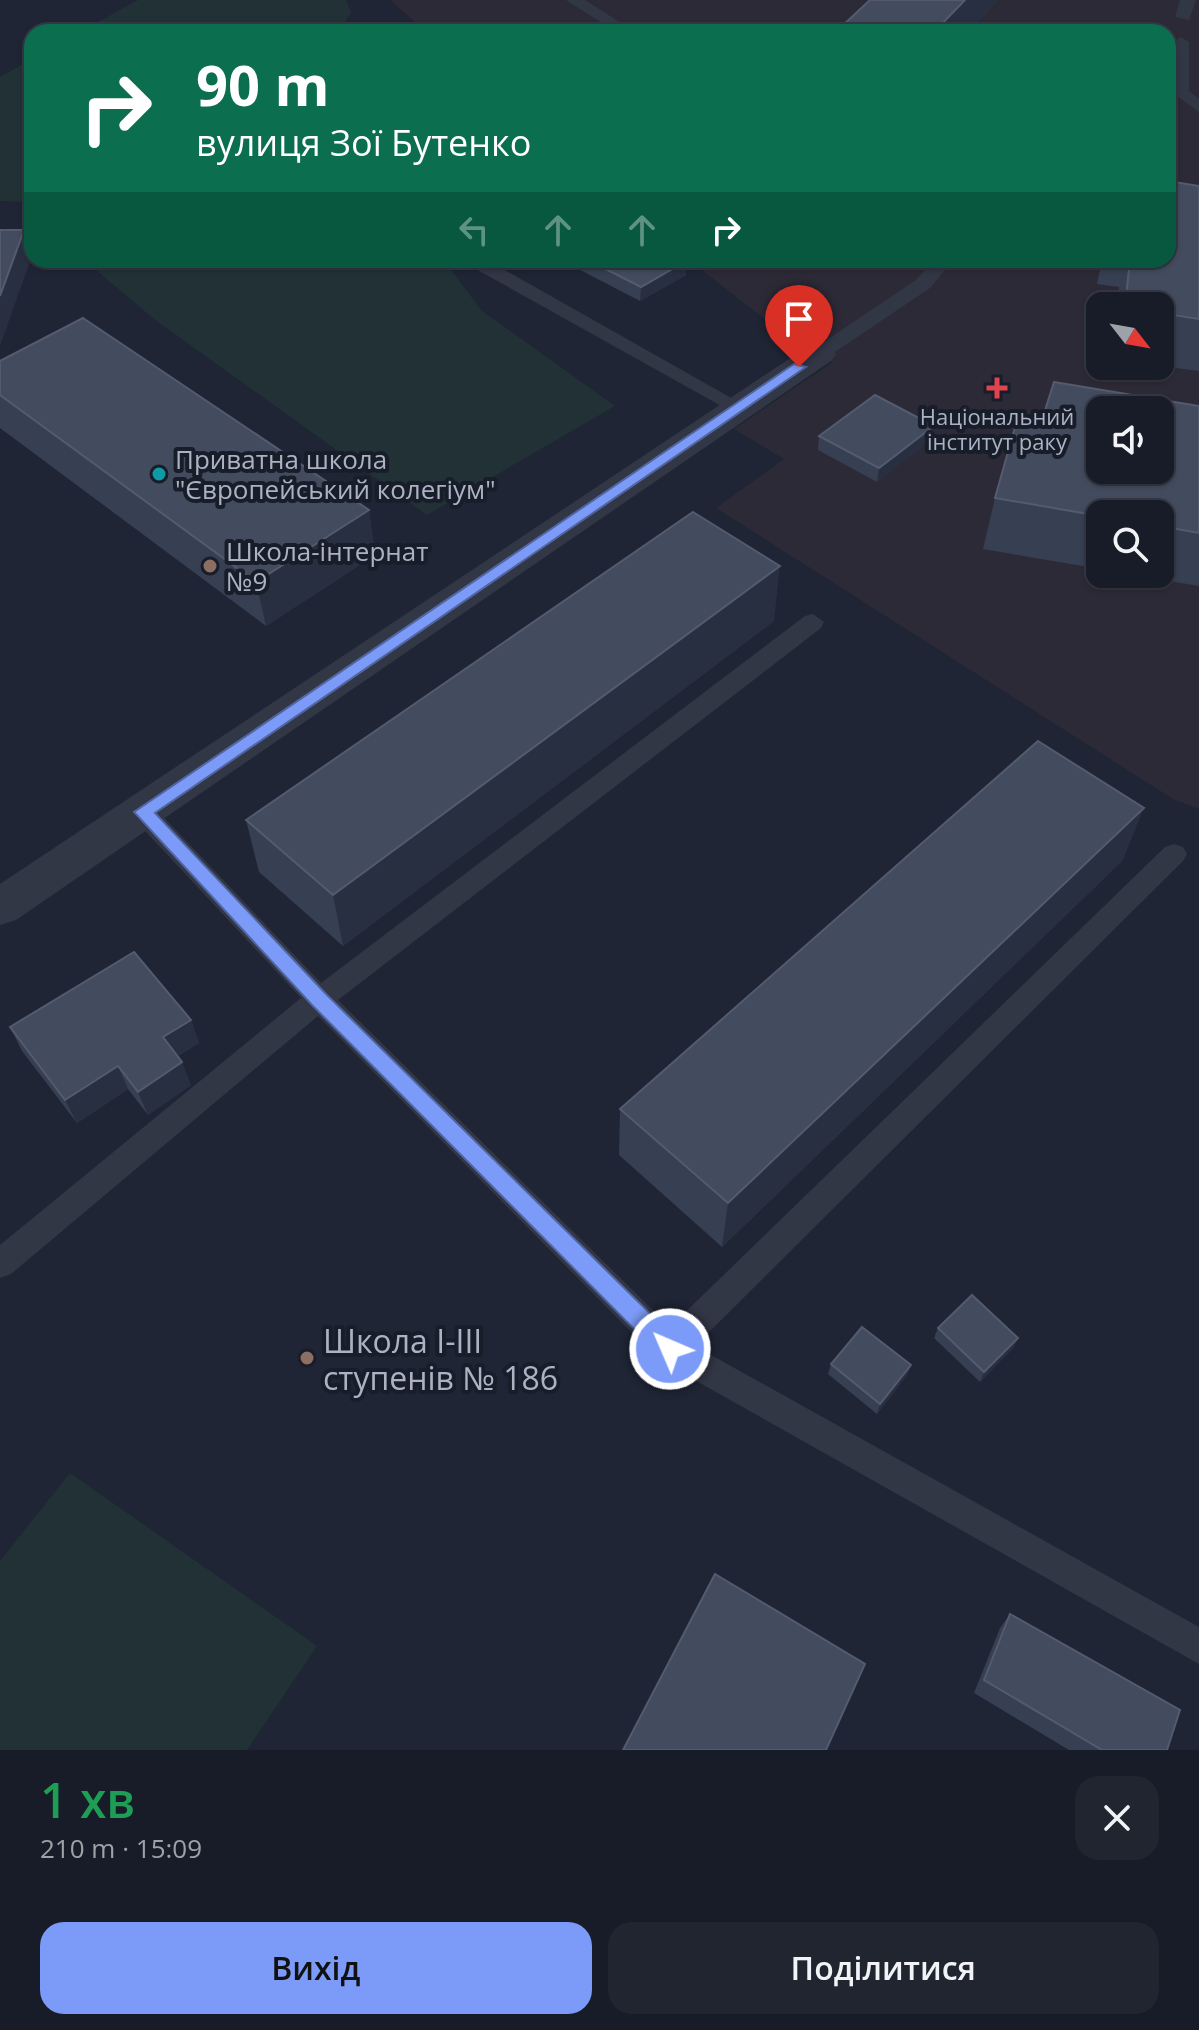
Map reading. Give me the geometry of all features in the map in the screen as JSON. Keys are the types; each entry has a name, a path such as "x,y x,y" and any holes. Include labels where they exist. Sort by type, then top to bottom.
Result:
{"street":[{"path":"0,907 819,354"}],"lane":[{"path":"574,0 614,24"},
{"path":"1183,17 1188,0"},
{"path":"1181,42 1181,93 1199,107"},
{"path":"488,268 739,408"},
{"path":"819,354 923,284 937,268"},
{"path":"0,1264 84,1189 319,999 813,622"},
{"path":"143,812 319,999 670,1349 1199,1646"},
{"path":"670,1349 1174,854"}],"shaded area":[{"path":"138,0 346,0 351,12 344,24 94,24"},
{"name":"Національний інститут раку","path":"390,0 1199,0 1199,809 1173,799 716,508 784,459 734,429 833,362 784,334 699,268 1176,268 1176,24 417,24"},
{"path":"24,64 24,202 0,201 0,77"},
{"path":"93,268 450,268 481,310 615,406 427,515 154,319"},
{"path":"70,1473 317,1646 247,1750 0,1750 0,1561"}],"building":[{"path":"870,0 965,0 942,24 844,24"},
{"path":"1176,182 1199,186 1199,319 1174,315 1174,292 1127,292 1129,268 1176,268"},
{"path":"0,230 24,230 0,296"},
{"path":"604,268 674,268 641,287"},
{"name":"Приватна школа \"Європейський колегіум\"","path":"83,318 369,510 256,582 0,395 0,361"},
{"path":"1054,382 1139,396 1086,396 1086,484 1174,484 1174,402 1199,406 1199,533 1174,529 1174,500 1086,500 1086,514 995,498 1017,420 1041,423"},
{"path":"875,395 934,426 879,468 819,436"},
{"path":"693,512 780,566 333,895 246,820"},
{"path":"1038,741 1144,808 728,1203 620,1109"},
{"path":"134,952 191,1020 163,1037 182,1062 138,1092 118,1066 65,1100 10,1027"},
{"path":"972,1295 1018,1338 984,1372 938,1328"},
{"path":"862,1327 911,1365 880,1404 831,1364"},
{"path":"715,1574 865,1664 826,1750 623,1750"},
{"path":"1010,1614 1180,1710 1167,1750 1102,1750 984,1680"}],"place":[{"name":"Національний інститут раку","path":"997,388"},
{"name":"Приватна школа \"Європейський колегіум\"","path":"159,474"},
{"name":"Школа-інтернат №9","path":"210,566"},
{"name":"Школа І-ІІІ ступенів № 186","path":"307,1358"}],"route":[{"path":"670,1349 319,999 143,812 799,367"}]}
